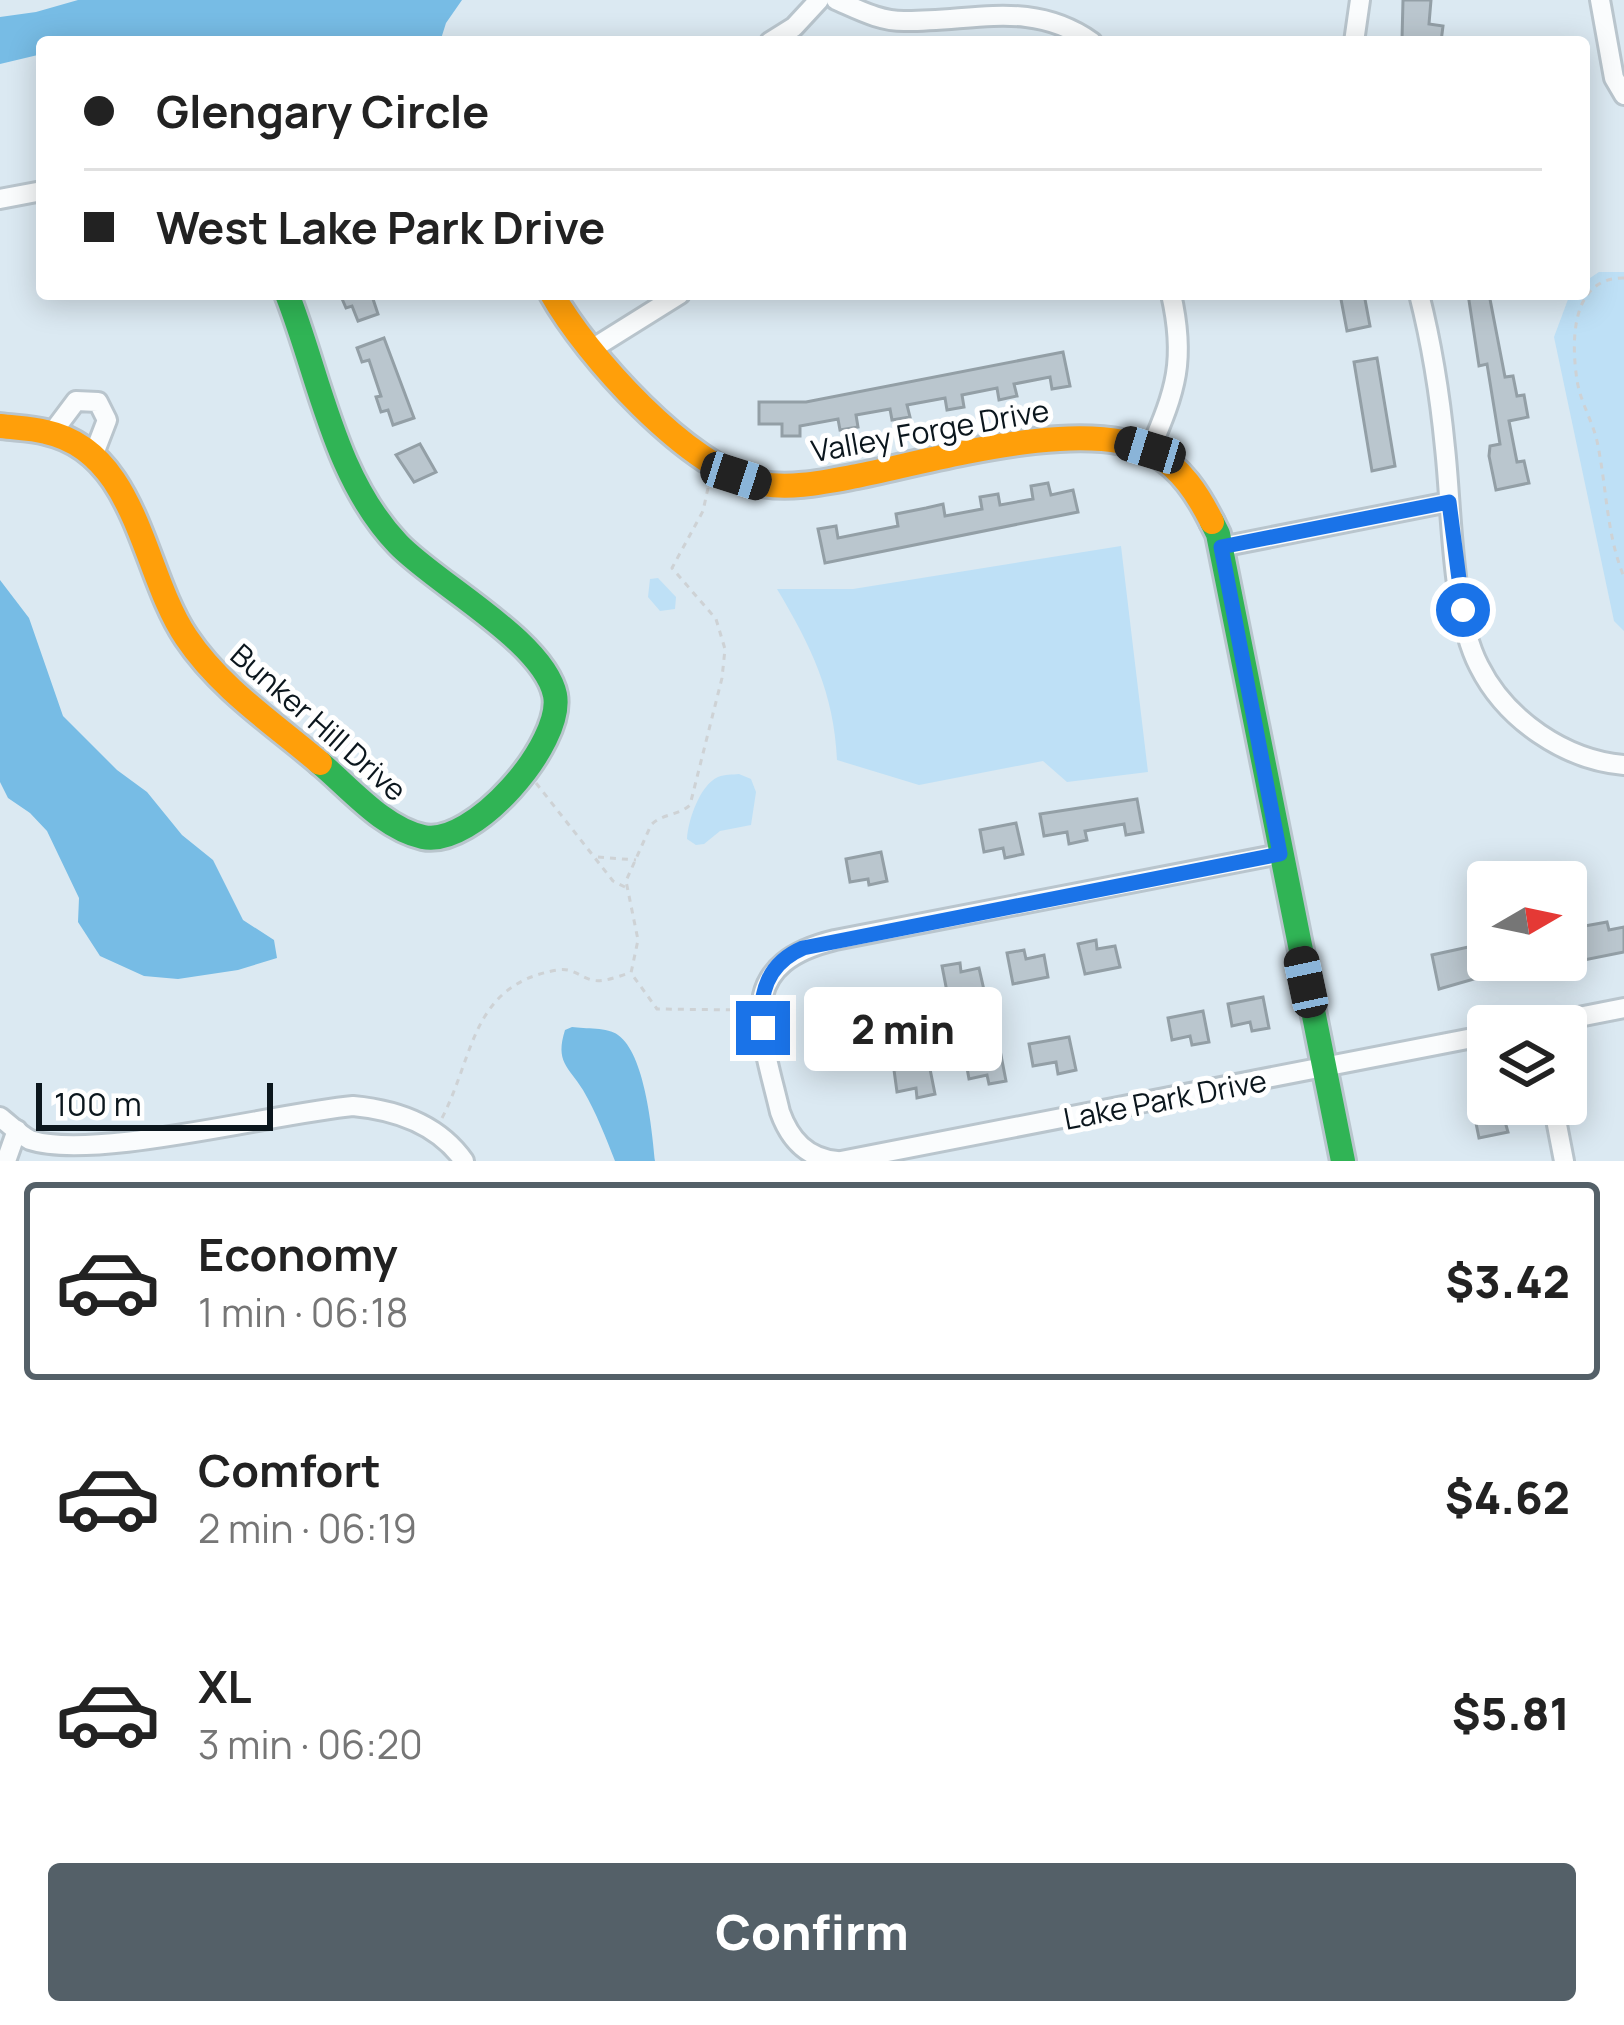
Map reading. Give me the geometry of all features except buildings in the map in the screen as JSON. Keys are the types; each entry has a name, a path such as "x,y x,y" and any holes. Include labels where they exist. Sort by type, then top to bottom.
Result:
{"street":[{"path":"779,36 819,0"},
{"path":"836,0 878,18 908,22 997,6 1032,8 1073,21 1087,36"},
{"path":"1073,21 1080,0"},
{"path":"1355,36 1360,0"},
{"path":"1600,0 1614,78 1624,95"},
{"path":"0,199 36,191"},
{"name":"Bunker Hill Drive","path":"0,426 30,426 70,439 117,480 138,521 173,617 206,665 396,828 427,839 453,837 484,814 524,768 552,726 556,698 549,677 534,657 400,546 375,515 354,477 289,300"},
{"name":"Valley Forge Drive","path":"557,300 592,350 682,445 713,469 759,484 819,482 1064,436 1112,438 1150,450 1180,471 1199,495 1221,547 1343,1161"},
{"path":"592,350 671,300"},
{"path":"1150,450 1178,374 1172,300"},
{"path":"1420,300 1436,373 1463,610 1478,664 1521,722 1590,762 1624,765"},
{"path":"52,433 76,400 98,402 107,420 92,459"},
{"path":"1221,547 1449,502"},
{"path":"760,1010 774,969 803,948 1280,854"},
{"path":"1587,1016 1624,1008"},
{"name":"Lake Park Drive","path":"760,1010 777,1097 793,1139 813,1155 839,1161 1467,1039"},
{"path":"0,1117 31,1140 64,1149 108,1150 353,1106 386,1109 435,1131 464,1161"},
{"path":"1557,1125 1564,1161"},
{"path":"6,1161 17,1130"}],"path":[{"path":"1590,290 1608,279 1624,278"},
{"path":"1583,300 1574,332 1577,381 1596,437 1612,550 1624,578"},
{"path":"713,469 703,511 672,568 716,619 725,664 690,805 682,812 658,817 626,887 638,940 632,973 657,1009 760,1010"},
{"path":"524,768 614,881 626,887"},
{"path":"597,857 636,860"},
{"path":"435,1131 456,1091 478,1025 496,998 535,975 566,968 600,981 632,973"}],"shaded area":[{"path":"1599,272 1624,272 1624,631 1614,621 1554,337 1568,300 1590,300 1590,278"},
{"path":"1121,546 1148,772 1067,782 1043,761 919,785 837,760 819,671 777,589 853,589"},
{"path":"658,578 676,597 675,609 660,611 648,597 650,579"},
{"path":"739,774 751,779 756,792 751,825 720,831 704,844 687,839 706,787 718,777"}],"water":[{"path":"78,0 462,0 442,36 36,36 36,55 0,64 0,17"},
{"path":"0,580 29,618 63,716 213,860 243,920 274,940 277,958 238,970 178,979 144,976 100,956 78,922 79,898 47,831 8,798 0,782"},
{"path":"565,1030 608,1031 627,1045 646,1094 655,1161 615,1161 592,1107 562,1057"}],"traffic: fast":[{"path":"289,300 343,458 376,517 415,560 511,634 547,675 555,695 545,739 511,788 489,810 443,836 423,837 394,825 320,763"},
{"path":"1212,522 1343,1161"}],"traffic: slow":[{"path":"556,300 641,406 701,456 757,483 820,483 966,452 1089,438 1125,442 1164,459 1188,483 1212,522"},
{"path":"0,426 46,432 77,444 100,463 134,518 186,637 231,689 320,763"}],"route":[{"path":"763,1028 760,1003 767,981 783,959 803,948 1280,854 1221,547 1449,502 1463,610"}]}
